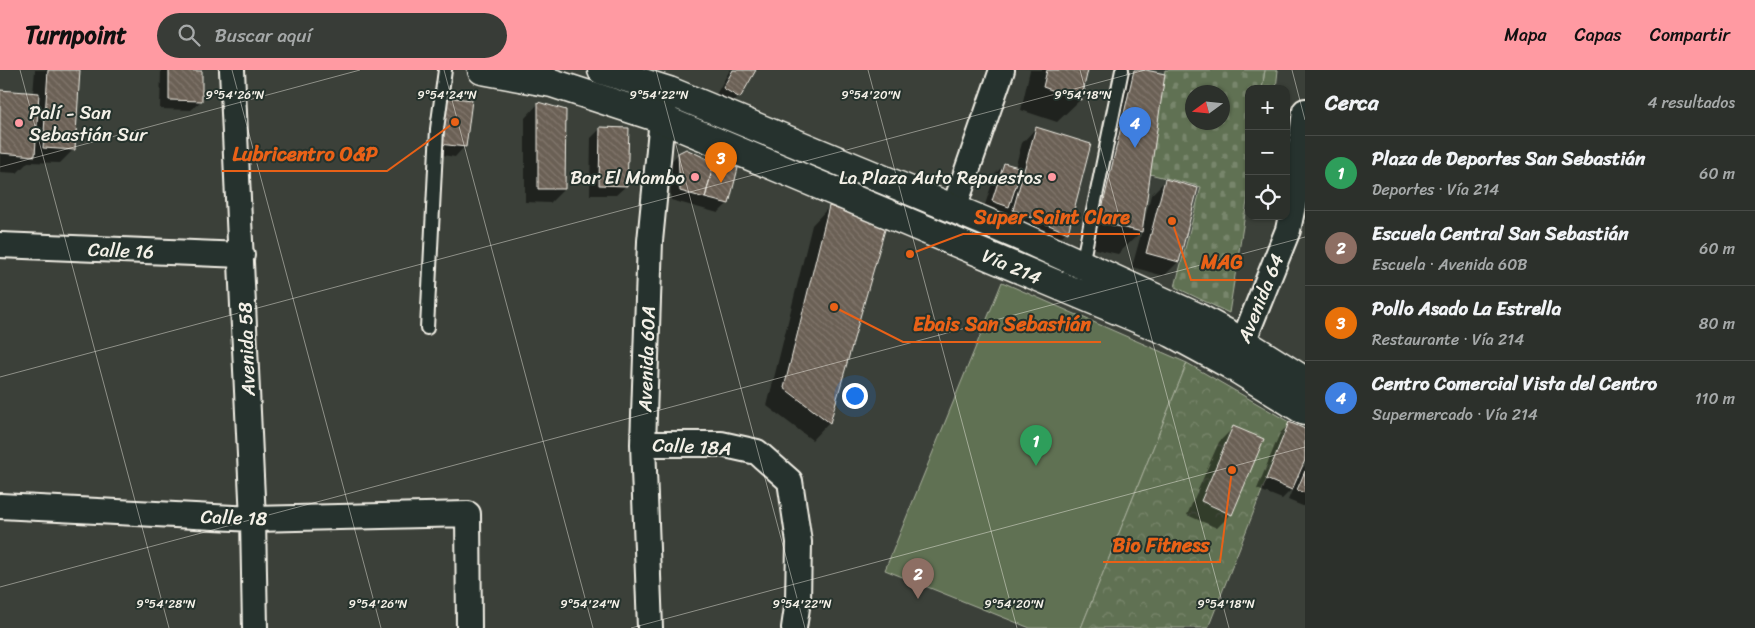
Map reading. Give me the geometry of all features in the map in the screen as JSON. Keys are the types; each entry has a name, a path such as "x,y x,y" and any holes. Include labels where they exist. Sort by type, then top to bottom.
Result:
{"main road":[{"name":"Vía 214","path":"482,70 552,83 662,118 1172,333 1237,354 1305,380"},
{"name":"Vía 214","path":"611,71 669,91 954,208 1195,316 1305,411"}],"street":[{"name":"Avenida 58","path":"232,70 242,255 256,628"},
{"path":"954,208 1002,70"},
{"name":"Avenida 60A","path":"650,628 643,444 650,241 662,118 669,91"},
{"name":"Avenida 64","path":"1237,354 1288,230 1295,196 1305,111"},
{"name":"Calle 16","path":"0,245 242,255"},
{"name":"Calle 18A","path":"643,444 721,444 758,452 790,481 799,542 798,601 794,628"},
{"name":"Calle 18","path":"0,506 253,519 468,514 469,628"}],"lane":[{"path":"427,328 437,129 445,70"},
{"path":"1082,264 1122,70"}],"green space":[{"path":"1165,70 1265,70 1263,85 1245,85 1245,214 1229,313 1175,287 1201,187 1150,174"},
{"path":"1265,70 1278,70 1276,85 1263,85"},
{"path":"1002,282 1187,363 1081,628 1030,628 885,570"},
{"path":"1187,363 1289,422 1208,628 1081,628"}],"building":[{"path":"48,70 80,70 75,150 43,148"},
{"path":"169,70 202,71 202,101 169,100"},
{"path":"733,70 756,70 740,98 723,88"},
{"path":"1047,70 1088,70 1081,100 1043,87"},
{"path":"1134,70 1146,70 1165,74 1142,232 1099,222"},
{"name":"Palí - San Sebastián Sur","path":"0,90 39,93 35,156 0,153"},
{"path":"445,97 472,100 466,147 439,144"},
{"path":"538,102 566,110 565,189 538,189"},
{"path":"600,127 629,128 627,186 599,185"},
{"name":"La Plaza Auto Repuestos","path":"1036,127 1091,144 1068,233 1013,210"},
{"name":"Bar El Mambo","path":"686,149 714,162 705,198 680,191 678,153"},
{"path":"714,162 738,168 729,204 705,198"},
{"path":"1004,163 1022,168 1009,207 992,201"},
{"path":"1165,179 1198,188 1179,262 1146,253"},
{"path":"829,206 886,226 830,423 784,388"},
{"path":"1289,422 1305,429 1305,460 1292,490 1266,479"},
{"path":"1233,426 1264,439 1232,515 1201,501"},
{"path":"1305,471 1305,493 1297,490"}],"place":[{"name":"Lubricentro O&P","path":"455,122"},
{"name":"Palí - San Sebastián Sur","path":"19,123"},
{"name":"Centro Comercial Vista del Centro","path":"1135,148"},
{"name":"Bar El Mambo","path":"695,177"},
{"name":"La Plaza Auto Repuestos","path":"1052,177"},
{"name":"Pollo Asado La Estrella","path":"721,183"},
{"name":"MAG","path":"1172,221"},
{"name":"Super Saint Clare","path":"910,254"},
{"name":"Ebais San Sebastián","path":"834,307"},
{"name":"Plaza de Deportes San Sebastián","path":"1036,466"},
{"name":"Bio Fitness","path":"1232,470"},
{"name":"Escuela Central San Sebastián","path":"918,599"}]}
